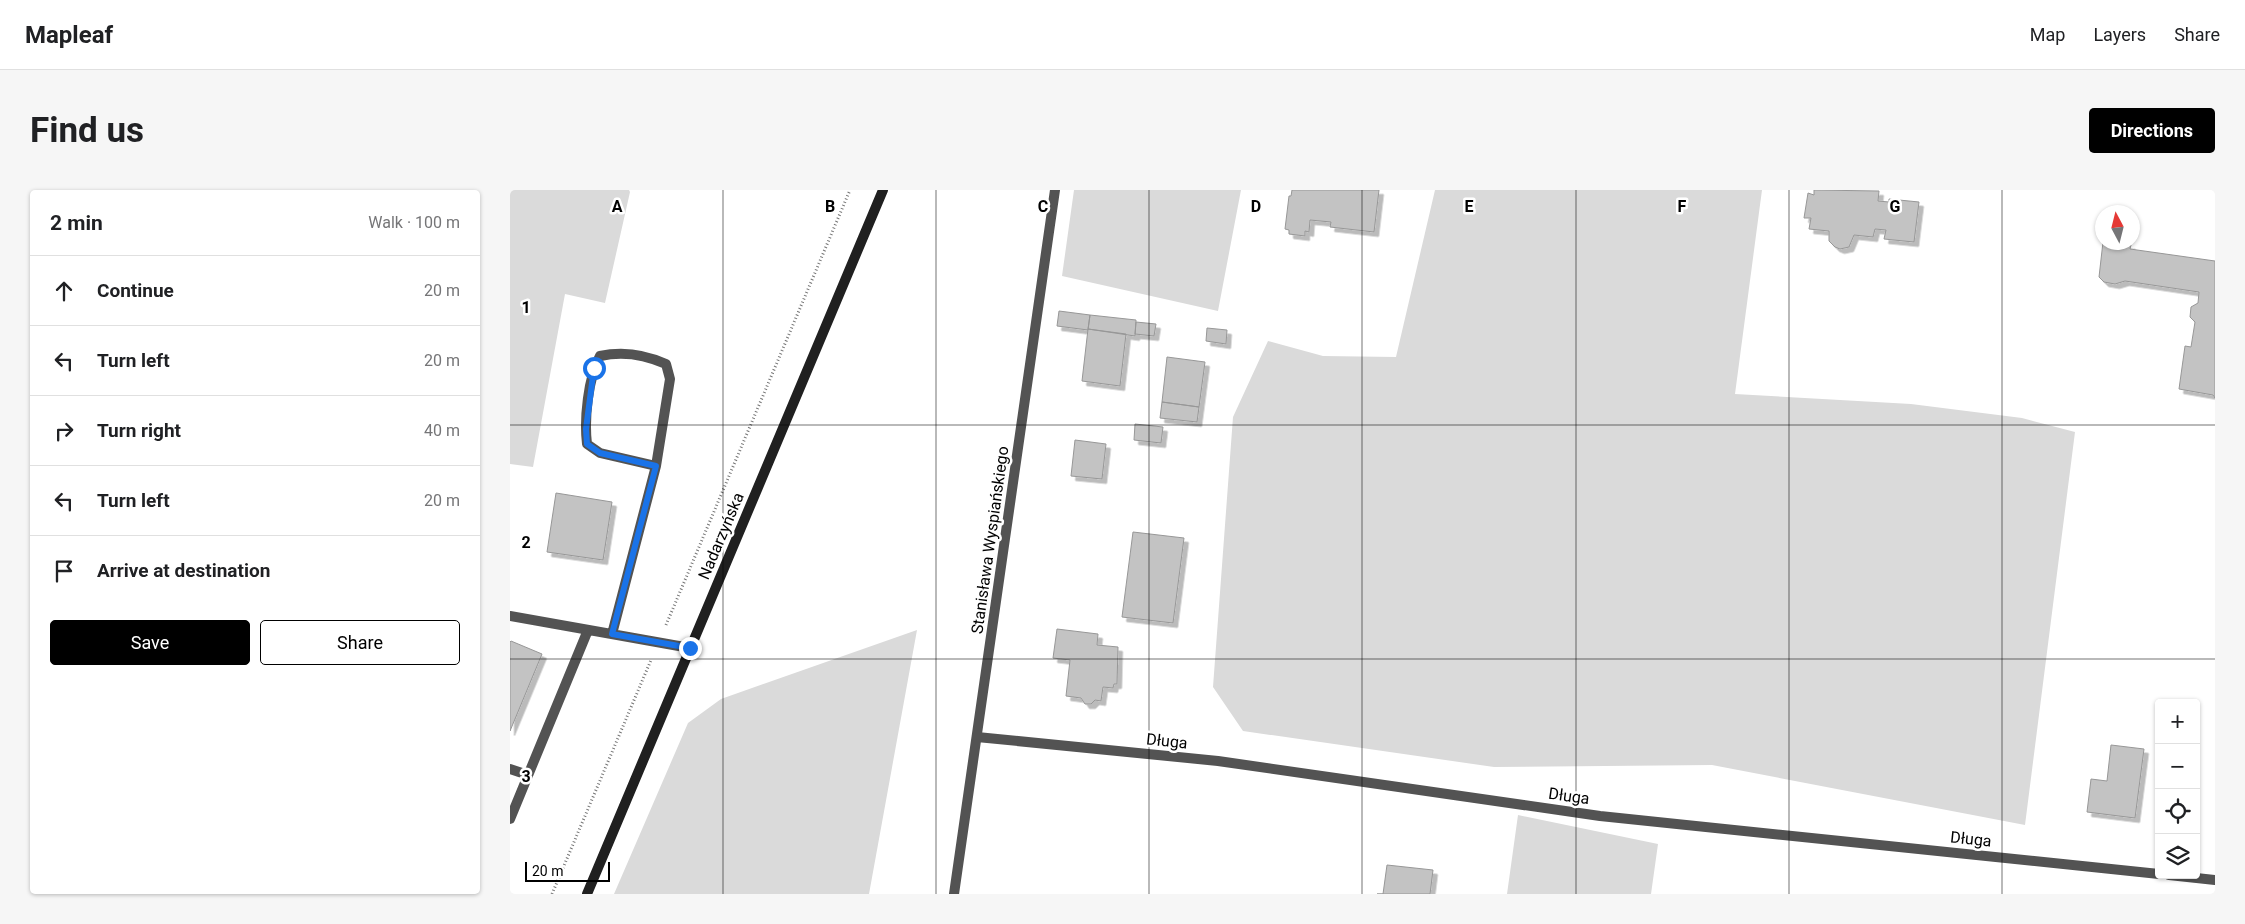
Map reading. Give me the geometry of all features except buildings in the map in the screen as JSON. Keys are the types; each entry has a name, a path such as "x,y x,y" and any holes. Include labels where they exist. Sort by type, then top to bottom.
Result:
{"main road":[{"name":"Nadarzyńska","path":"587,894 883,190"}],"street":[{"name":"Stanisława Wyspiańskiego","path":"954,894 1055,190"},
{"path":"612,634 656,466 670,379 666,364 652,358 614,353 600,356 594,368 586,429 587,444 600,453 656,466"},
{"path":"510,616 690,648"},
{"path":"510,820 588,630"},
{"name":"Długa","path":"977,737 1218,761 1600,816 2155,874"},
{"path":"510,769 528,775"},
{"path":"2200,878 2215,880"}],"path":[{"path":"552,894 850,190"}],"shaded area":[{"path":"510,190 629,190 630,192 605,303 565,294 533,467 510,464"},
{"path":"1074,190 1241,190 1218,311 1062,276"},
{"path":"1435,190 1762,190 1735,394 1911,404 2022,418 2075,432 2025,825 1712,765 1494,767 1243,731 1213,687 1233,417 1268,341 1323,356 1396,357"},
{"path":"917,630 869,894 614,894 688,723 721,699"},
{"path":"1518,815 1658,844 1651,894 1507,894"}],"route":[{"path":"594,368 586,429 587,444 600,453 656,466 612,634 690,648"}]}
